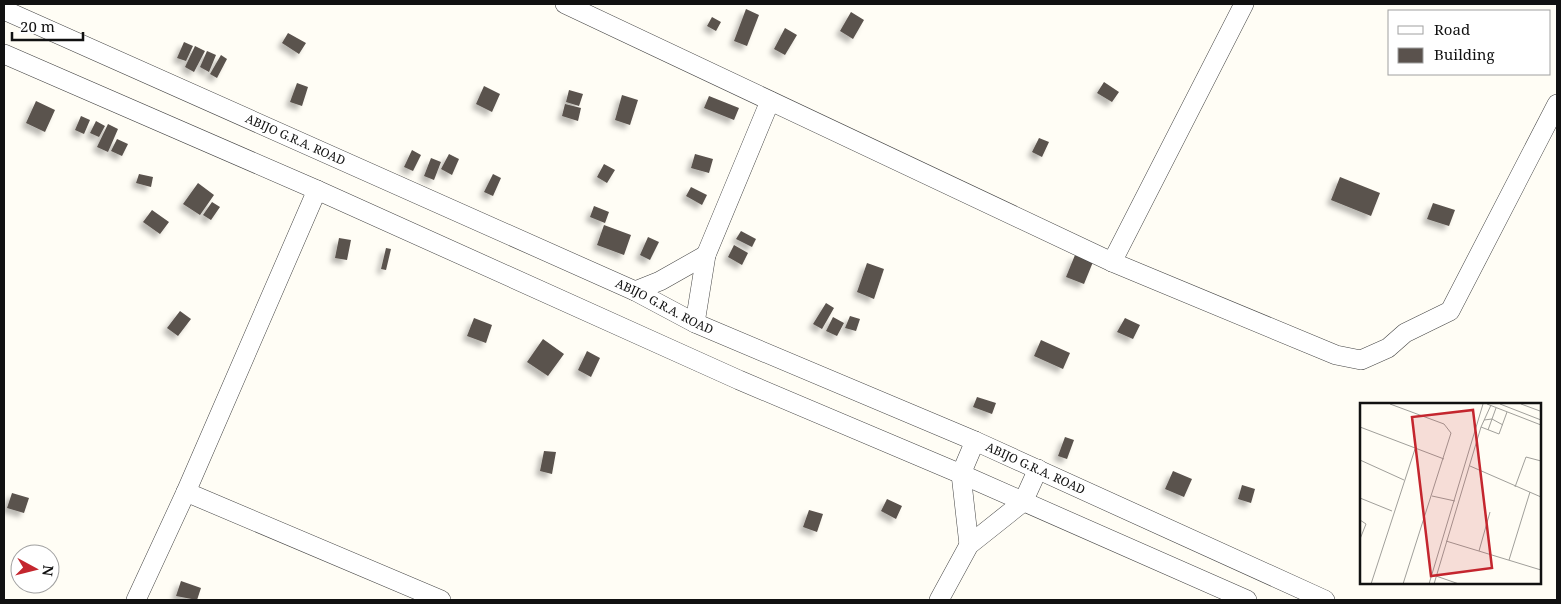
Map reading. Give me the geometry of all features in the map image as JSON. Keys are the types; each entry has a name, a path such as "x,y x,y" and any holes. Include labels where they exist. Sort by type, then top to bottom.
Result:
{"street":[{"path":"565,4 1112,262 1336,355 1361,360 1388,348 1405,333 1450,310 1557,104"},
{"path":"1112,262 1244,4"},
{"name":"ABIJO G.R.A. ROAD","path":"4,10 635,291 695,323 975,441 1325,600"},
{"path":"4,54 316,190 739,380 961,474 1247,600"},
{"path":"695,323 706,255 770,101"},
{"path":"136,600 186,492 316,190"},
{"path":"635,291 660,281 706,255"},
{"path":"970,545 961,474 975,441"},
{"path":"939,600 970,545 1023,502 1038,469"},
{"path":"186,492 441,600"}],"building":[{"path":"746,9 759,15 747,46 734,41"},
{"path":"851,12 864,20 853,39 840,31"},
{"path":"712,17 721,22 716,31 707,26"},
{"path":"785,28 797,35 785,55 774,49"},
{"path":"288,33 306,43 299,54 282,43"},
{"path":"184,42 193,46 186,61 177,58"},
{"path":"195,46 205,51 194,72 185,67"},
{"path":"207,51 216,55 209,72 200,67"},
{"path":"221,55 227,59 217,78 210,74"},
{"path":"1104,82 1119,92 1112,102 1097,93"},
{"path":"297,83 308,87 302,106 290,102"},
{"path":"484,86 500,94 492,112 476,104"},
{"path":"569,90 583,94 579,106 566,102"},
{"path":"622,95 638,100 630,125 615,120"},
{"path":"709,96 739,108 734,120 704,108"},
{"path":"36,101 55,110 45,132 26,123"},
{"path":"565,104 581,108 578,121 562,116"},
{"path":"81,116 90,120 84,134 75,130"},
{"path":"96,121 105,126 99,137 90,133"},
{"path":"108,124 118,129 108,152 97,147"},
{"path":"1039,138 1049,142 1042,157 1032,152"},
{"path":"117,139 128,144 122,156 111,151"},
{"path":"412,150 421,155 413,171 404,167"},
{"path":"449,154 459,159 452,175 441,169"},
{"path":"695,154 713,159 709,173 691,168"},
{"path":"431,158 441,162 434,180 424,176"},
{"path":"604,164 615,170 607,183 597,177"},
{"path":"139,174 153,177 151,187 136,183"},
{"path":"493,174 501,178 493,196 484,192"},
{"path":"1340,177 1380,193 1371,216 1331,200"},
{"path":"198,183 214,195 200,215 183,204"},
{"path":"691,187 707,195 702,205 686,196"},
{"path":"212,202 220,207 211,220 203,215"},
{"path":"1433,203 1455,210 1449,226 1427,219"},
{"path":"594,206 609,212 605,223 590,217"},
{"path":"152,210 169,222 160,234 143,222"},
{"path":"604,225 631,235 624,255 597,245"},
{"path":"741,231 756,239 752,247 736,239"},
{"path":"648,237 659,242 650,260 640,255"},
{"path":"339,238 351,240 347,260 335,258"},
{"path":"734,245 748,253 742,265 728,257"},
{"path":"386,248 391,249 386,270 381,269"},
{"path":"1075,255 1093,262 1084,284 1066,277"},
{"path":"867,263 884,269 874,299 857,292"},
{"path":"826,303 834,308 822,329 813,324"},
{"path":"180,311 191,319 178,336 167,328"},
{"path":"850,316 860,319 856,331 845,328"},
{"path":"833,317 844,323 837,336 826,331"},
{"path":"474,318 492,325 486,343 467,336"},
{"path":"1125,318 1140,325 1133,339 1117,332"},
{"path":"543,339 564,354 548,376 527,362"},
{"path":"1041,340 1070,353 1063,369 1034,356"},
{"path":"587,351 600,358 591,377 578,370"},
{"path":"977,397 996,403 992,414 973,407"},
{"path":"1065,437 1074,440 1067,459 1058,456"},
{"path":"544,451 556,452 552,474 540,471"},
{"path":"1173,471 1192,479 1184,497 1165,489"},
{"path":"1242,485 1255,489 1251,503 1238,499"},
{"path":"12,493 29,498 24,513 7,508"},
{"path":"887,499 902,506 896,519 881,511"},
{"path":"809,510 823,514 817,532 803,527"},
{"path":"181,581 201,588 197,600 176,596"}]}
